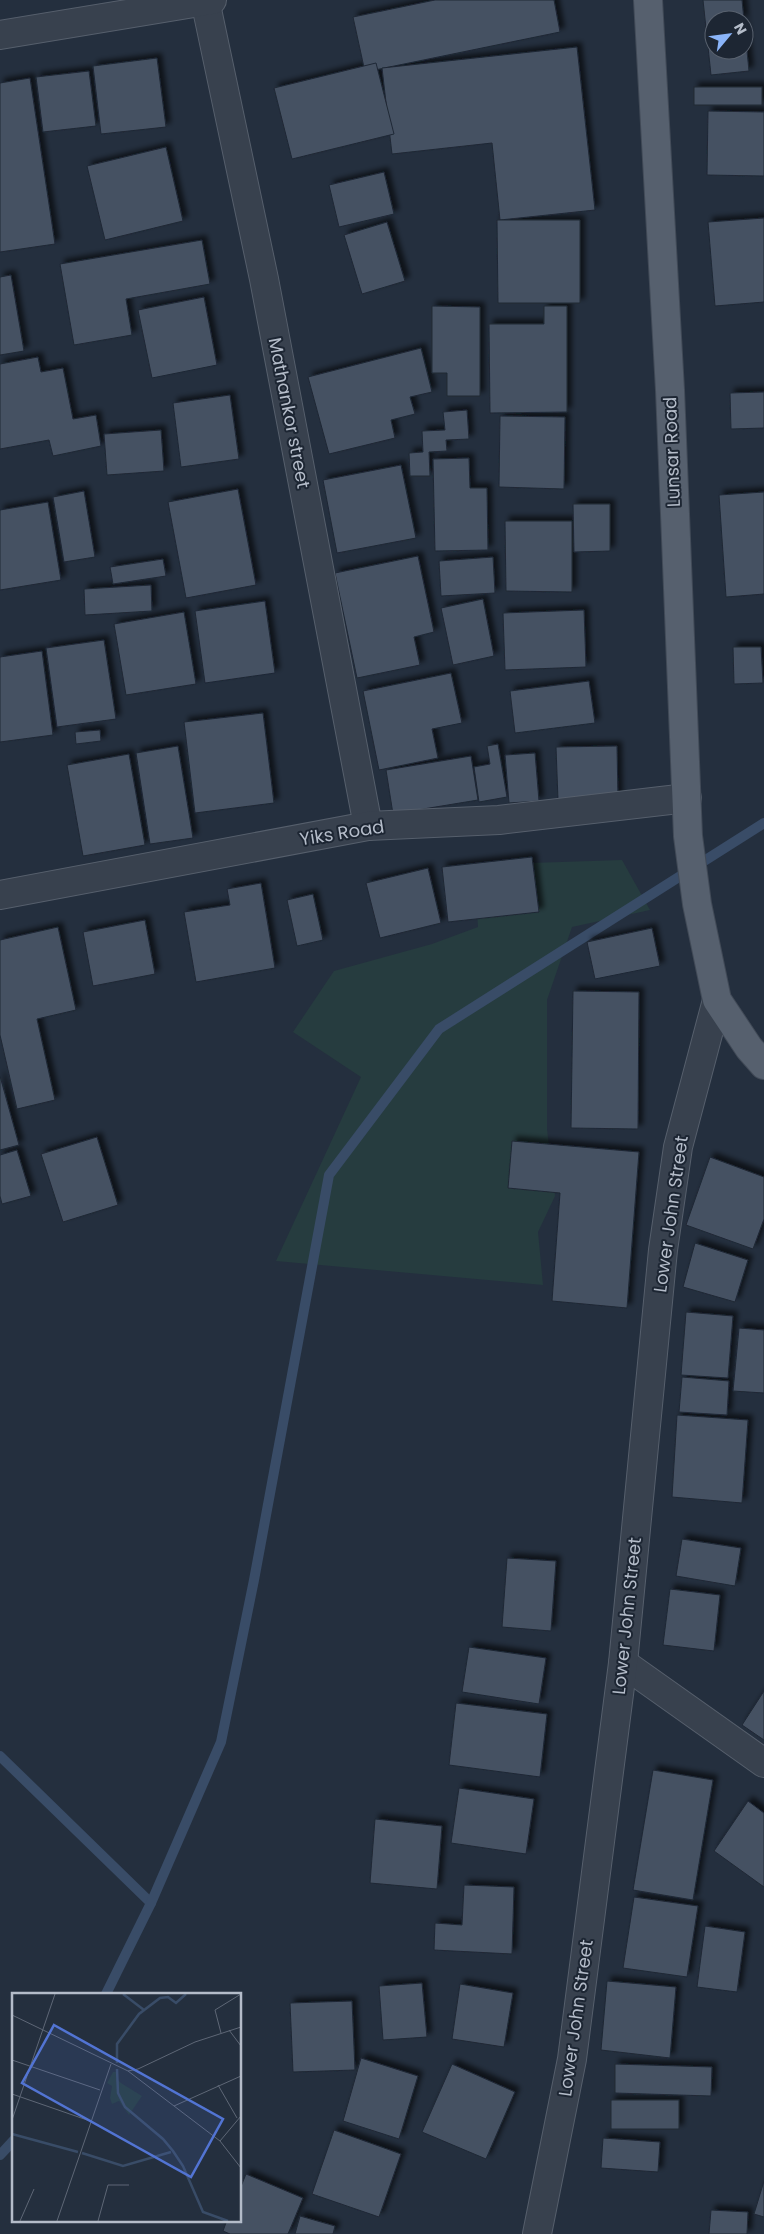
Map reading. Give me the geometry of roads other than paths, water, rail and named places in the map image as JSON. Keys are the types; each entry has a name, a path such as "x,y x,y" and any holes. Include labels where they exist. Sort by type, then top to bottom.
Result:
{"main road":[{"name":"Lunsar Road","path":"648,0 670,400 688,836 697,904 717,1000"},
{"path":"717,1000 749,1048 764,1065"}],"street":[{"path":"0,35 207,0"},
{"name":"Mathankor street","path":"207,0 264,279 368,826"},
{"name":"Yiks Road","path":"0,895 368,826 499,820 687,798"},
{"name":"Lower John Street","path":"538,2234 572,2059 623,1663 663,1250 678,1147 717,1000"},
{"path":"623,1663 764,1763"}],"waterway":[{"path":"106,1993 151,1903 221,1742 254,1580 329,1175 439,1029 764,823"},
{"path":"0,1756 151,1903"},
{"path":"0,2155 12,2142"}]}
